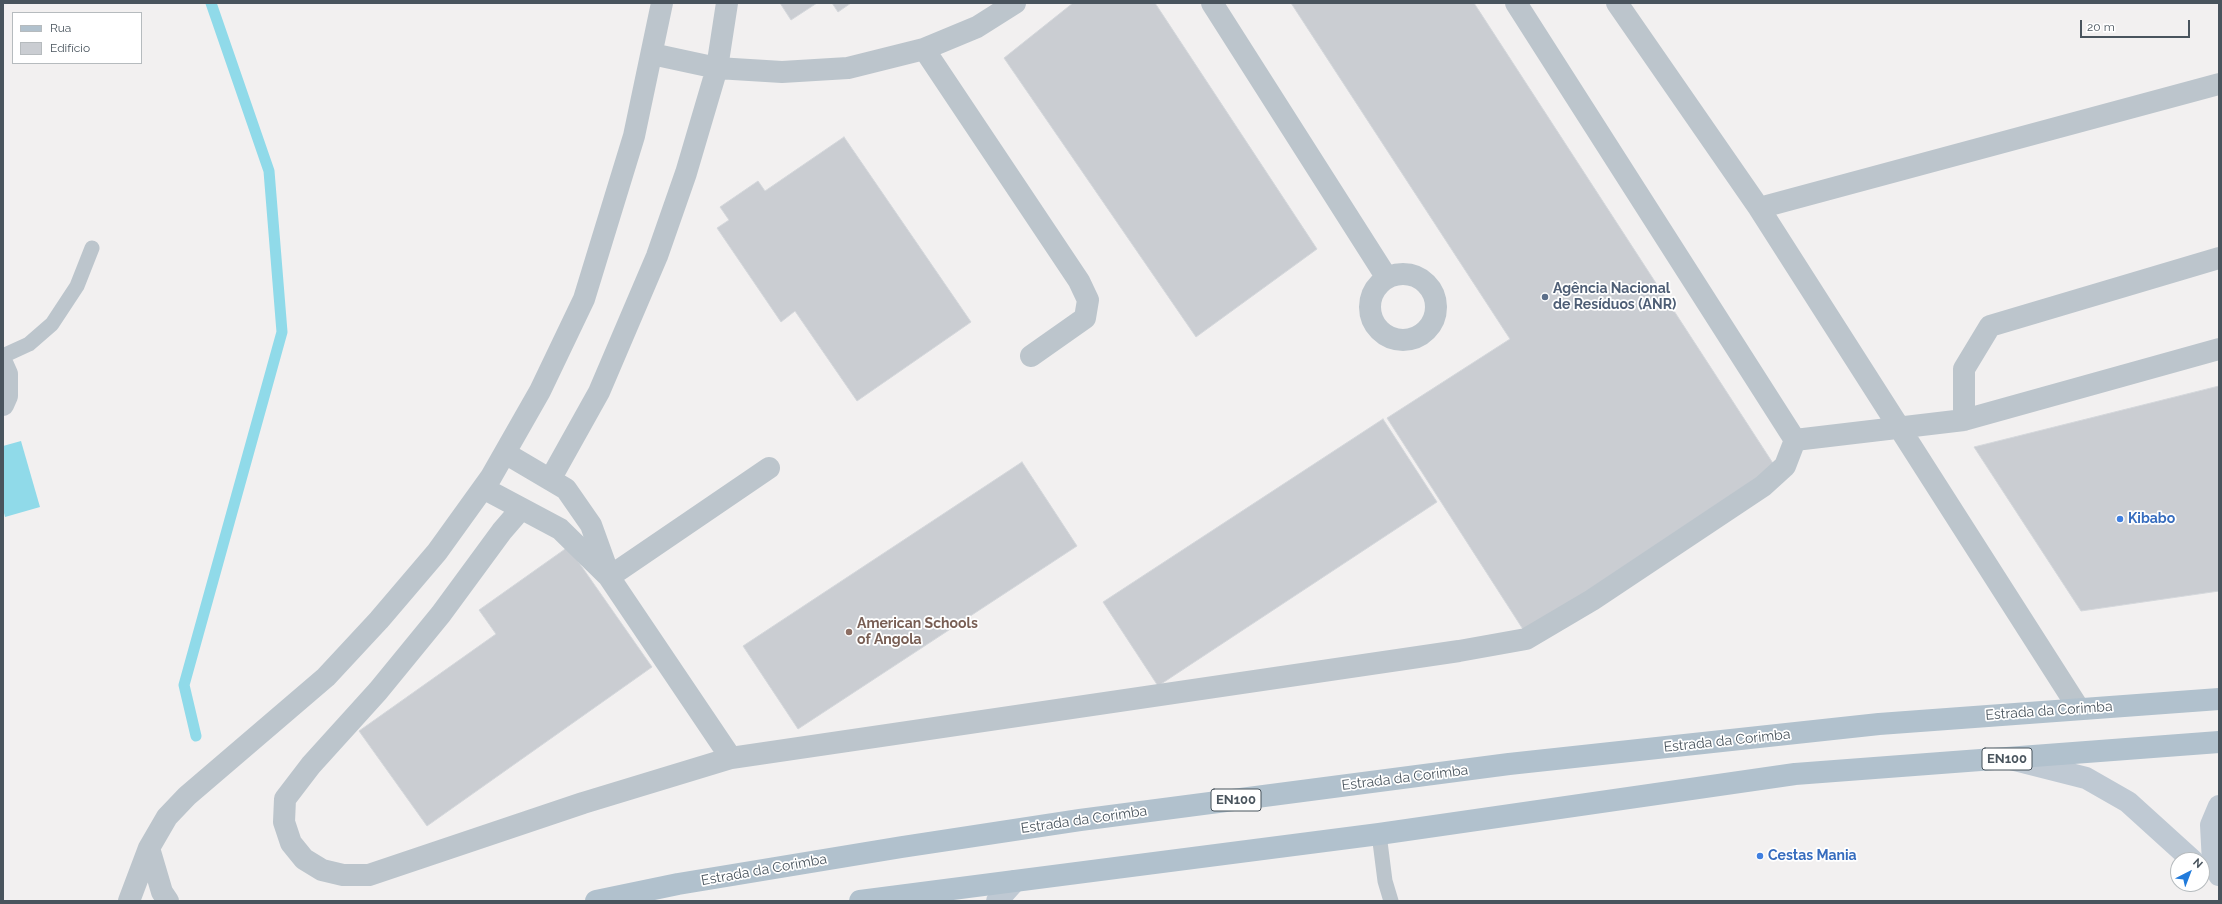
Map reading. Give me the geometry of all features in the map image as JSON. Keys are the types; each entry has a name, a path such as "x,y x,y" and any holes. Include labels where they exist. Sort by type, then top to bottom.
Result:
{"main road":[{"name":"Estrada da Corimba","path":"596,901 678,884 933,842 1080,820 1478,768 1879,724 2219,698"},
{"name":"EN100","path":"860,901 1379,834 1795,774 2219,742"},
{"path":"2008,759 2086,778 2128,802 2183,852"},
{"path":"2219,806 2211,824 2213,863 2219,875"},
{"path":"2210,878 2219,888"},
{"path":"997,901 1015,881"}],"street":[{"path":"129,901 149,848 167,817 187,796 326,677 374,626 437,552 483,488 505,453 540,392 584,299 634,136 662,3"},
{"path":"551,478 599,392 658,256 686,173 717,68 726,3"},
{"path":"652,54 717,68 782,72 848,68 924,49 977,28 1015,3"},
{"path":"1212,3 1386,278"},
{"path":"1516,3 1795,440"},
{"path":"1617,3 1759,208 1900,426 2079,708"},
{"path":"924,49 1079,281 1088,300 1085,318 1031,356"},
{"path":"1759,208 2219,84"},
{"path":"1964,420 1964,369 1990,326 2219,258"},
{"path":"1795,440 1900,426 1964,420 2219,350"},
{"path":"3,365 7,374 7,396 3,405"},
{"path":"521,509 502,531 436,620 378,691 311,765 285,799 284,822 291,843 304,859 322,870 343,875 368,875 568,808 731,758 1451,652 1526,639 1592,600 1763,486 1785,466 1795,440"},
{"path":"505,453 551,478 566,488 591,525 609,577"},
{"path":"609,577 769,468"},
{"path":"483,488 560,529 609,577 731,758"},
{"path":"149,848 162,892 168,901"}],"lane":[{"path":"3,356 29,344 52,324 77,286 92,248"},
{"path":"1379,834 1385,881 1391,901"}],"water":[{"path":"21,441 40,507 5,517 3,509 3,446"}],"building":[{"path":"780,3 817,3 791,20"},
{"path":"832,3 851,3 838,12"},
{"path":"1073,3 1155,3 1317,249 1196,337 1004,58"},
{"path":"1291,3 1474,3 1778,471 1526,634 1387,418 1510,339"},
{"path":"844,137 971,322 857,401 795,311 781,322 717,228 729,220 720,207 758,181 765,191"},
{"name":"Kibabo","path":"2219,386 2219,591 2081,611 1974,447"},
{"path":"1383,419 1437,502 1158,686 1103,602"},
{"path":"1022,462 1077,546 798,729 743,646"},
{"path":"568,547 652,667 427,826 359,731 496,634 479,610"}],"waterway":[{"path":"196,736 184,685 282,332 269,171 211,3"}],"place":[{"name":"Agência Nacional de Resíduos (ANR)","path":"1545,297"},
{"name":"Kibabo","path":"2120,519"},
{"name":"American Schools of Angola","path":"849,632"},
{"name":"Cestas Mania","path":"1760,856"}]}
